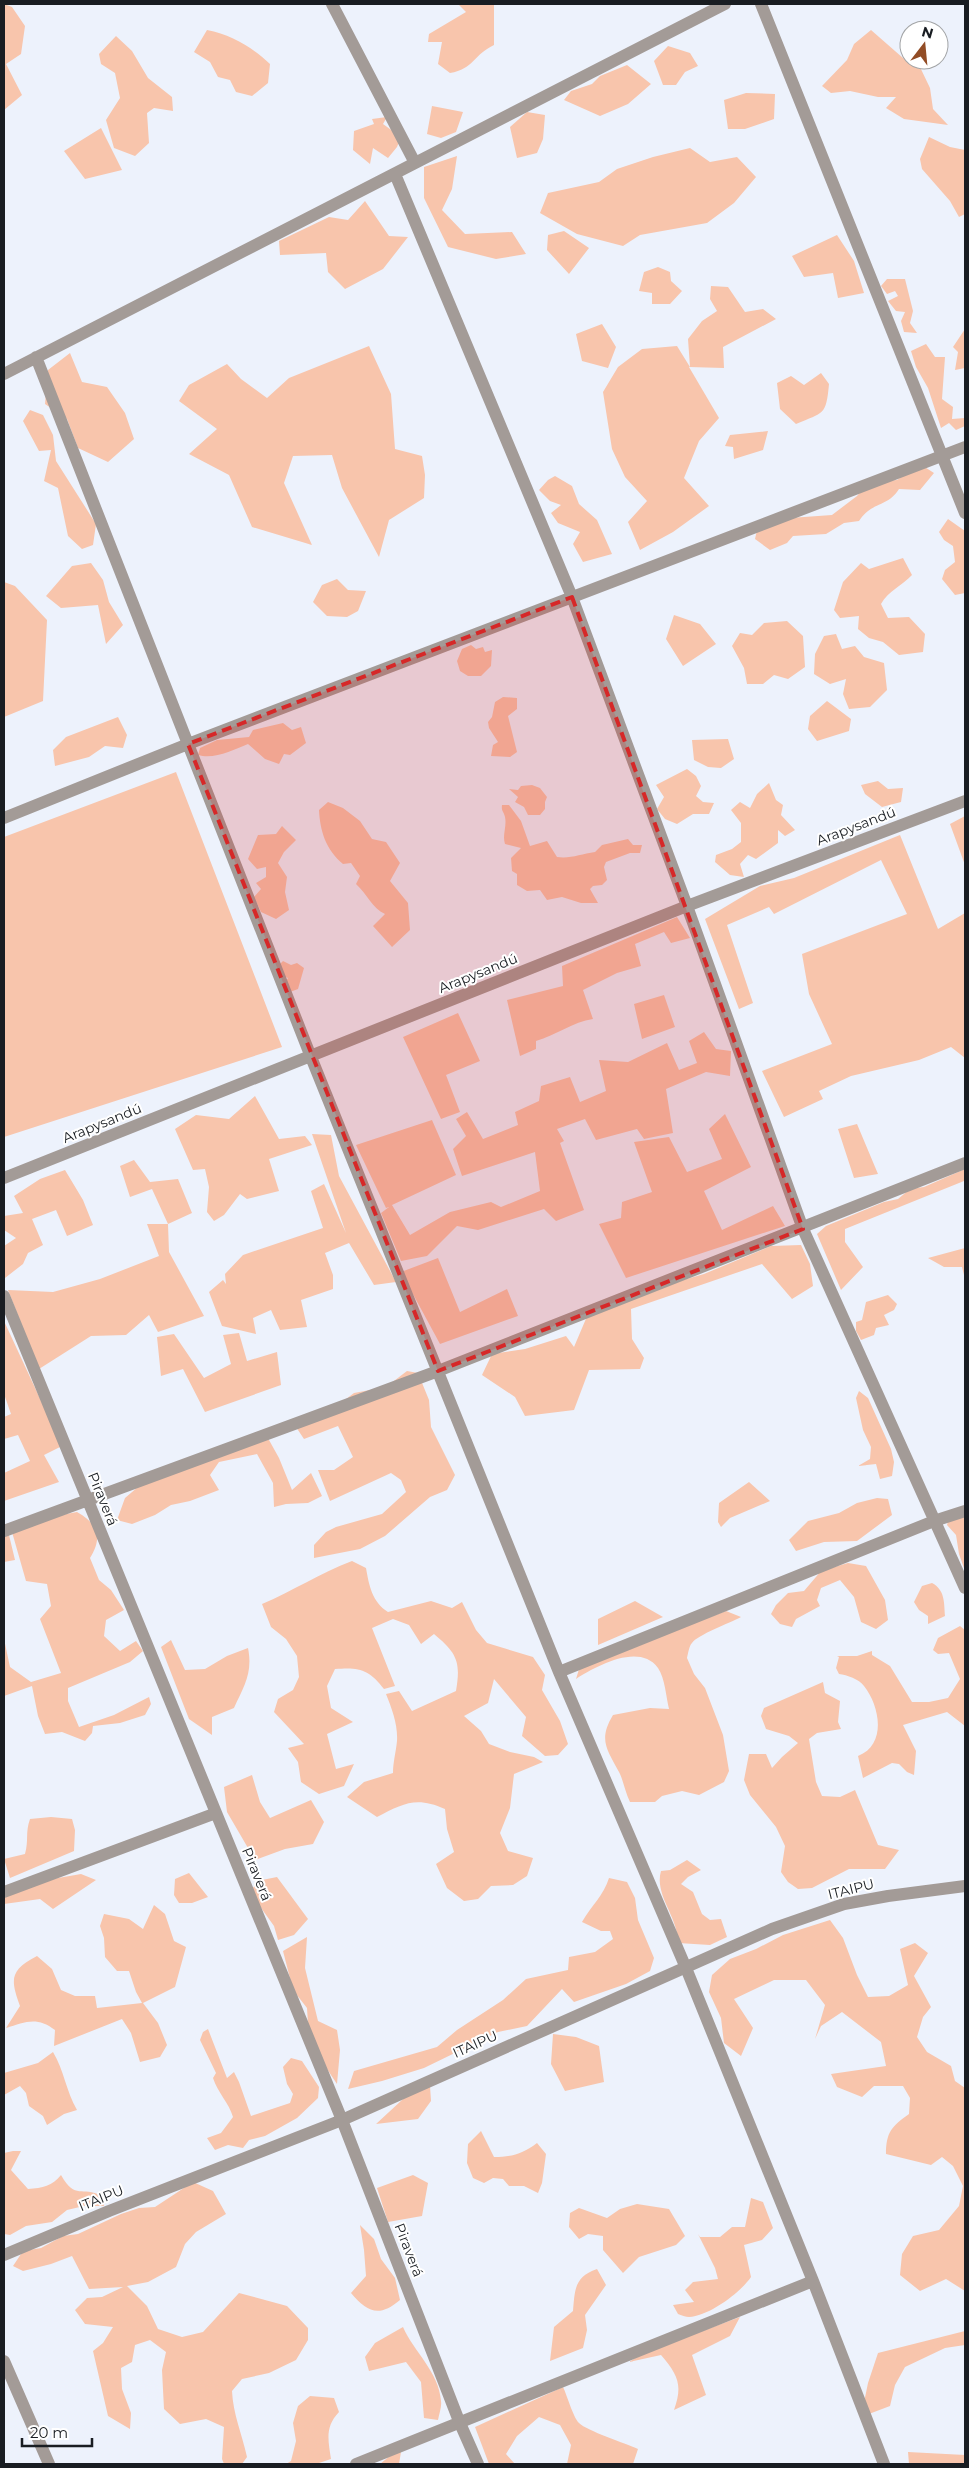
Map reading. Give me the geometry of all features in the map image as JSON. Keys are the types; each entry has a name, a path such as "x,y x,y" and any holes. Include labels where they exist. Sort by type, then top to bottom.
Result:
{"street":[{"path":"332,4 415,163"},
{"path":"4,374 725,4"},
{"path":"761,4 965,512"},
{"path":"395,174 572,596 687,906 803,1229 965,1588"},
{"path":"36,357 99,524 558,1672 686,1968 813,2281 884,2464"},
{"path":"4,818 188,744 965,447"},
{"name":"Arapysandú","path":"4,1178 687,906 965,801"},
{"path":"4,1531 438,1371 803,1229 965,1163"},
{"name":"Piraverá","path":"4,1296 342,2120 459,2421 478,2464"},
{"path":"558,1672 934,1521 965,1511"},
{"path":"4,1892 216,1813"},
{"name":"ITAIPU","path":"4,2255 109,2211 342,2120 772,1929 844,1904 965,1886"},
{"path":"356,2464 459,2421 813,2281"},
{"path":"4,2361 49,2464"}],"highlighted area":[{"path":"572,597 803,1229 438,1371 188,744"}],"shaded area":[{"path":"4,4 12,7 25,26 21,54 6,64 22,95 4,110"},
{"path":"458,4 494,4 494,45 469,65 450,73 438,64 442,42 428,42 429,34 466,12"},
{"path":"207,30 233,38 249,47 270,64 268,83 252,96 236,92 230,80 218,77 210,62 194,52"},
{"path":"871,30 899,54 899,70 921,70 930,88 933,109 948,125 904,119 886,108 896,97 878,97 850,91 831,93 822,86 847,60 854,44"},
{"path":"116,36 132,51 148,78 172,97 173,111 154,108 147,113 149,143 135,156 114,148 106,120 120,98 115,73 101,64 99,54"},
{"path":"668,46 690,53 698,66 685,72 676,85 663,85 654,61"},
{"path":"627,65 651,84 628,104 600,116 564,100 571,91 592,84 600,76"},
{"path":"746,93 775,94 774,119 745,129 728,129 724,100"},
{"path":"432,106 463,112 456,132 441,138 427,134"},
{"path":"527,112 545,115 543,139 537,153 517,158 510,127"},
{"path":"387,117 383,124 401,137 397,147 388,158 373,148 370,164 353,150 354,131 374,124 372,119"},
{"path":"101,128 122,170 85,179 64,151"},
{"path":"929,137 950,147 965,150 965,214 959,217 950,201 922,169 920,159"},
{"path":"690,148 710,162 737,157 756,177 734,203 707,223 640,235 623,246 577,234 540,213 548,193 599,182 617,169 653,157"},
{"path":"457,156 452,189 442,210 465,234 512,232 526,254 496,259 448,247 424,198 424,167"},
{"path":"365,201 389,236 408,237 383,269 345,289 328,272 326,253 280,255 279,241 329,217 348,220"},
{"path":"564,231 589,248 569,274 547,250 548,235"},
{"path":"837,235 854,261 864,293 838,298 833,273 804,277 792,256"},
{"path":"658,267 670,272 671,281 682,291 670,304 652,304 652,293 639,291 644,272"},
{"path":"887,279 905,279 913,311 910,323 917,333 904,332 901,321 905,312 896,311 888,301 898,296 895,291 887,294 881,286"},
{"path":"711,286 728,287 745,312 763,309 776,319 723,347 724,368 689,367 719,418 699,441 684,478 709,506 673,532 640,550 628,522 647,501 625,477 612,449 603,392 618,367 642,349 677,346 690,367 688,339 702,321 717,311 710,299"},
{"path":"602,324 616,347 608,368 582,361 576,334"},
{"path":"965,329 965,368 955,370 958,352 953,347"},
{"path":"926,344 935,357 945,357 942,399 953,407 952,419 965,418 965,426 956,430 949,423 941,428 928,388 916,367 911,351"},
{"path":"369,346 391,394 395,449 422,456 425,475 424,498 389,520 379,557 342,488 332,455 293,456 284,483 312,545 252,527 229,475 189,454 217,429 179,401 189,385 227,364 241,379 267,398 289,378"},
{"path":"70,353 82,382 107,387 125,413 134,439 108,462 78,448 67,419 45,404 48,370"},
{"path":"821,373 829,384 825,408 818,415 796,424 780,409 777,383 791,376 804,385"},
{"path":"30,410 43,415 53,435 56,461 96,524 93,545 82,549 68,536 58,488 44,481 51,450 39,451 23,421"},
{"path":"768,431 763,450 734,459 733,447 725,446 730,435"},
{"path":"920,464 934,473 920,490 899,489 890,499 869,510 859,521 844,523 826,534 793,536 787,543 770,550 755,539 758,526 776,519 832,515 857,496 869,482 897,480"},
{"path":"555,476 572,486 579,504 597,520 612,554 583,562 573,544 580,532 558,523 551,513 561,505 550,501 539,490 548,480"},
{"path":"948,519 965,531 965,593 955,595 942,579 945,570 955,562 953,546 944,540 939,532"},
{"path":"903,558 912,575 887,596 881,604 888,618 909,617 925,634 923,652 899,655 883,642 869,638 858,629 859,616 840,618 834,610 843,582 861,563 869,569"},
{"path":"91,563 103,580 109,602 123,625 106,644 98,605 61,608 46,596 72,566"},
{"path":"337,579 348,590 366,591 358,611 347,617 327,616 313,602 322,585"},
{"path":"4,582 15,586 47,620 43,701 4,717"},
{"path":"674,615 700,624 716,644 683,666 666,639"},
{"path":"787,621 803,636 805,667 788,679 774,675 763,684 747,684 744,668 732,646 740,633 752,635 764,623"},
{"path":"836,634 842,649 855,646 864,657 884,663 887,690 870,707 849,709 843,694 846,679 830,684 814,674 815,654 824,636"},
{"path":"471,645 476,649 483,647 485,652 492,650 491,666 481,676 468,676 460,671 457,661 462,649"},
{"path":"503,697 517,698 517,709 508,716 517,752 510,757 491,756 493,745 498,742 489,728 488,722 492,717 495,702"},
{"path":"827,701 851,719 849,731 817,741 808,729 810,716"},
{"path":"118,717 127,735 123,748 105,746 89,757 55,766 53,750 66,737"},
{"path":"283,723 292,730 301,727 306,743 290,755 284,754 279,764 265,759 248,744 217,755 198,755 200,748 217,740 249,737 253,730"},
{"path":"728,739 734,759 721,768 708,767 694,760 692,740"},
{"path":"687,769 696,776 701,786 696,796 703,802 714,803 709,814 693,814 677,824 665,819 657,809 664,797 656,785"},
{"path":"176,772 282,1047 4,1137 4,837"},
{"path":"878,781 888,789 903,788 901,802 882,807 865,794 861,785"},
{"path":"769,783 776,800 783,805 781,815 795,830 785,836 778,830 778,843 756,859 748,855 740,864 744,877 730,875 715,862 716,855 732,849 741,842 741,823 731,810 740,802 750,808 757,794"},
{"path":"532,785 540,788 547,797 545,809 540,815 528,815 524,807 515,802 518,797 509,789 518,790 521,786"},
{"path":"328,802 343,808 360,821 372,839 386,842 400,863 390,881 408,903 410,930 392,947 373,926 385,914 373,905 356,884 360,876 351,863 343,864 337,859 325,840 319,810"},
{"path":"502,805 509,805 521,821 530,846 547,841 557,857 571,857 595,852 602,845 628,839 633,845 642,845 640,853 630,853 606,862 604,867 607,880 602,885 593,886 590,889 598,903 581,903 562,897 547,900 540,890 527,891 517,885 517,874 512,871 511,858 521,848 505,844 505,815"},
{"path":"965,816 965,865 950,824"},
{"path":"282,826 296,840 284,852 278,863 287,877 285,892 289,910 276,919 261,912 254,897 261,889 256,883 266,877 266,867 257,869 248,859 258,835 276,834"},
{"path":"900,835 938,929 965,913 965,1058 951,1047 919,1060 851,1076 819,1091 823,1099 784,1117 762,1071 832,1044 809,994 802,954 907,914 881,860 774,914 769,907 727,925 753,1003 739,1009 705,919 760,886 794,878"},
{"path":"677,917 690,938 671,943 664,932 635,944 641,966 617,973 583,990 593,1019 578,1023 536,1041 536,1049 520,1056 507,1000 563,986 562,966"},
{"path":"283,961 291,965 297,963 304,968 298,989 290,992 284,984 288,978 282,976 279,965"},
{"path":"664,995 675,1027 642,1039 634,1004"},
{"path":"458,1013 480,1061 446,1075 460,1112 441,1119 403,1037"},
{"path":"704,1032 716,1049 731,1051 730,1076 706,1072 666,1089 673,1133 644,1139 637,1129 596,1140 585,1119 557,1129 564,1141 560,1143 584,1210 556,1221 544,1209 478,1230 457,1226 427,1256 401,1261 381,1213 389,1207 386,1208 356,1145 432,1120 456,1175 392,1205 410,1235 450,1212 491,1202 501,1207 540,1191 535,1152 462,1176 453,1149 466,1136 456,1119 467,1112 483,1139 518,1125 515,1112 539,1101 541,1086 570,1077 580,1102 606,1091 599,1060 628,1062 667,1043 679,1070 697,1063 689,1041"},
{"path":"255,1096 279,1139 305,1136 312,1145 269,1159 279,1191 247,1199 240,1194 224,1215 214,1221 207,1212 209,1187 205,1169 193,1170 175,1129 196,1115 229,1119"},
{"path":"725,1114 751,1167 704,1191 722,1230 773,1206 785,1226 626,1278 599,1224 621,1218 622,1202 652,1192 634,1142 669,1137 687,1172 722,1159 709,1129"},
{"path":"857,1124 878,1174 854,1178 838,1129"},
{"path":"312,1134 331,1135 339,1176 396,1282 374,1285 349,1243 325,1253 333,1275 333,1289 301,1300 307,1327 280,1330 271,1310 253,1318 256,1334 222,1326 209,1292 223,1280 226,1284 225,1274 243,1255 323,1228 311,1191 324,1184 346,1233"},
{"path":"134,1160 150,1182 178,1179 192,1213 168,1224 152,1189 130,1197 120,1166"},
{"path":"965,1169 965,1183 964,1181 845,1229 845,1242 863,1267 841,1290 817,1234 826,1226 884,1202 898,1199 910,1189 924,1187"},
{"path":"65,1170 83,1200 93,1225 67,1236 56,1210 32,1219 43,1245 28,1253 23,1264 5,1278 4,1246 16,1238 4,1230 4,1216 23,1213 14,1196 40,1179"},
{"path":"147,1224 168,1224 169,1252 204,1316 158,1332 149,1315 126,1335 91,1336 39,1369 8,1290 53,1292 100,1279 159,1256"},
{"path":"801,1245 810,1264 813,1286 792,1299 762,1264 631,1309 632,1339 644,1358 640,1369 589,1370 574,1410 525,1416 515,1397 482,1375 492,1354 525,1349 566,1336 574,1347 588,1314 645,1291 704,1274 771,1246"},
{"path":"965,1248 965,1279 962,1267 944,1267 928,1258"},
{"path":"438,1258 460,1312 507,1289 518,1316 440,1344 401,1272"},
{"path":"888,1295 897,1304 894,1310 884,1315 889,1325 876,1328 874,1335 861,1340 856,1331 856,1322 862,1320 866,1302"},
{"path":"4,1321 62,1446 44,1455 59,1482 4,1501 4,1473 30,1461 18,1435 4,1439 4,1417 11,1414 4,1394"},
{"path":"239,1333 247,1361 277,1352 281,1385 205,1412 183,1369 161,1376 157,1337 174,1334 204,1378 231,1364 223,1335"},
{"path":"407,1371 418,1373 429,1400 431,1427 455,1475 447,1490 430,1497 385,1536 360,1549 314,1558 314,1545 326,1532 336,1527 382,1514 406,1492 401,1480 391,1473 330,1501 318,1470 334,1470 353,1457 338,1426 304,1439 292,1421 334,1408 354,1393 386,1387"},
{"path":"859,1391 868,1398 891,1449 894,1462 892,1476 880,1479 876,1464 858,1466 870,1459 871,1447 863,1430 856,1398"},
{"path":"264,1431 279,1458 292,1490 311,1473 322,1496 308,1503 286,1504 274,1507 273,1483 257,1454 219,1462 210,1475 219,1490 190,1501 171,1505 155,1515 132,1524 117,1520 125,1498 145,1481"},
{"path":"749,1482 770,1501 730,1518 721,1527 718,1522 719,1503"},
{"path":"877,1498 888,1499 892,1515 857,1541 824,1542 796,1551 789,1540 808,1521 839,1513 857,1503"},
{"path":"965,1506 965,1571 959,1554 956,1535 947,1525 950,1514"},
{"path":"77,1512 90,1521 96,1532 96,1544 90,1558 99,1580 111,1590 124,1610 106,1620 104,1636 120,1651 136,1641 143,1651 130,1662 68,1688 68,1701 79,1727 114,1715 149,1697 151,1704 145,1715 120,1723 93,1726 92,1733 85,1741 62,1732 45,1734 38,1716 32,1686 4,1696 4,1639 10,1667 31,1682 61,1673 40,1619 51,1606 47,1584 26,1581 12,1532 61,1515"},
{"path":"9,1535 15,1560 4,1562 4,1536"},
{"path":"352,1561 366,1568 370,1587 375,1598 388,1612 431,1601 452,1608 462,1602 476,1630 487,1643 533,1657 545,1675 542,1690 560,1721 568,1744 558,1755 545,1756 522,1736 526,1717 494,1679 488,1703 464,1716 481,1731 489,1744 510,1752 534,1757 543,1762 514,1774 510,1808 500,1833 508,1851 533,1858 527,1876 513,1885 491,1886 478,1899 464,1901 447,1888 436,1864 454,1852 447,1829 445,1809 418,1802 403,1805 377,1817 347,1797 364,1782 393,1773 397,1729 386,1694 399,1691 412,1711 456,1691 458,1673 456,1659 448,1647 434,1634 421,1644 409,1625 393,1619 372,1628 395,1686 384,1689 368,1673 357,1669 335,1669 327,1686 331,1708 353,1722 327,1734 336,1769 354,1764 344,1786 319,1794 301,1782 298,1762 288,1748 304,1744 274,1712 278,1699 293,1690 299,1677 297,1656 286,1639 271,1627 262,1604"},
{"path":"848,1563 866,1566 885,1600 888,1620 876,1629 861,1622 854,1597 840,1580 821,1588 817,1600 820,1606 796,1619 792,1627 780,1624 771,1614 776,1605 788,1593 804,1591 821,1571"},
{"path":"932,1583 942,1593 945,1616 928,1624 928,1616 919,1610 914,1602 922,1586"},
{"path":"635,1601 663,1617 598,1645 598,1619"},
{"path":"726,1611 741,1617 695,1640 690,1646 687,1658 694,1674 705,1688 723,1735 729,1771 724,1782 699,1795 682,1791 662,1796 655,1802 630,1802 608,1750 605,1738 606,1731 613,1715 650,1708 669,1709 662,1677 658,1668 650,1661 640,1657 617,1659 605,1663 576,1679 580,1666"},
{"path":"960,1626 965,1630 965,1726 947,1712 903,1725 916,1751 914,1775 907,1772 899,1764 892,1763 863,1778 858,1756 867,1751 873,1743 877,1734 877,1714 870,1694 862,1684 853,1678 839,1674 836,1668 839,1657 837,1656 857,1656 872,1651 872,1655 890,1666 912,1702 929,1702 948,1698 960,1679 949,1653 938,1654 933,1650 938,1638"},
{"path":"171,1640 185,1670 205,1669 227,1656 248,1648 249,1665 244,1686 234,1708 212,1717 212,1735 189,1719 161,1647"},
{"path":"823,1682 825,1693 840,1701 838,1722 841,1729 817,1733 809,1739 816,1782 822,1796 840,1797 855,1790 878,1845 899,1850 885,1869 849,1869 812,1888 798,1889 788,1882 781,1872 785,1846 776,1827 750,1795 744,1780 749,1754 766,1754 772,1768 798,1743 789,1736 766,1729 761,1716 764,1708"},
{"path":"252,1775 260,1802 270,1818 311,1800 324,1822 313,1844 285,1849 255,1860 227,1812 224,1787"},
{"path":"51,1817 72,1819 75,1830 74,1851 10,1878 4,1859 25,1854 30,1819"},
{"path":"687,1860 701,1870 688,1877 681,1884 693,1892 702,1914 710,1920 721,1919 727,1937 710,1945 678,1943 677,1933 663,1897 660,1880 661,1871 670,1870"},
{"path":"189,1873 208,1897 192,1903 179,1903 174,1895 175,1879"},
{"path":"81,1874 96,1880 53,1909 40,1899 4,1904 4,1894 41,1881"},
{"path":"277,1877 308,1919 294,1935 278,1940 274,1926 249,1891 262,1880"},
{"path":"609,1878 627,1882 635,1898 638,1920 654,1958 650,1971 626,1984 574,2002 562,1989 527,2026 498,2032 424,2068 348,2089 354,2071 437,2047 457,2030 503,2000 526,1979 568,1970 569,1957 595,1952 613,1939 610,1931 601,1931 582,1922 604,1890"},
{"path":"154,1905 165,1914 174,1941 186,1947 175,1987 143,2003 158,2023 167,2045 160,2057 140,2062 131,2033 122,2019 54,2046 55,2030 42,2023 31,2021 6,2028 20,2006 14,1982 17,1971 37,1956 52,1969 61,1990 75,1996 95,1996 97,2008 142,2003 129,1971 117,1971 105,1957 104,1938 100,1926 104,1914 129,1919 143,1929"},
{"path":"830,1920 843,1938 857,1975 868,1997 889,1996 908,1985 900,1949 915,1943 928,1953 914,1976 931,2007 923,2017 917,2037 927,2052 951,2066 955,2081 965,2088 965,2291 946,2279 920,2291 900,2275 902,2254 913,2236 939,2230 959,2206 963,2186 953,2166 942,2157 931,2165 886,2154 887,2140 891,2130 909,2114 910,2098 903,2086 874,2086 862,2097 837,2087 831,2074 886,2066 881,2042 842,2012 821,2026 815,2039 825,2005 806,1980 774,1980 734,1999 753,2028 741,2056 724,2043 721,2018 709,1992 712,1975 730,1959 756,1949 783,1935"},
{"path":"307,1937 305,1968 318,2021 337,2030 340,2050 337,2084 325,2066 308,2024 307,2008 293,1990 283,1951"},
{"path":"208,2029 227,2078 234,2072 251,2116 290,2103 293,2094 287,2084 283,2067 291,2058 302,2061 319,2087 318,2098 297,2118 265,2136 249,2140 243,2148 228,2145 215,2150 207,2138 221,2133 233,2117 215,2083 213,2078 216,2073 200,2040 203,2032"},
{"path":"553,2034 576,2037 599,2046 604,2082 565,2091 551,2064"},
{"path":"53,2052 77,2110 64,2114 47,2125 43,2116 29,2106 26,2093 20,2086 4,2095 4,2073 38,2063"},
{"path":"430,2086 431,2101 418,2119 376,2124 415,2088"},
{"path":"481,2131 494,2157 517,2154 537,2143 546,2154 542,2183 538,2193 524,2186 509,2186 503,2179 493,2178 484,2183 473,2178 467,2163 468,2144"},
{"path":"21,2151 11,2170 28,2189 47,2186 61,2175 71,2188 102,2196 104,2206 84,2206 67,2210 52,2222 26,2226 10,2235 4,2234 4,2153"},
{"path":"413,2175 428,2183 422,2216 388,2222 377,2188"},
{"path":"193,2182 213,2191 226,2214 196,2232 185,2244 176,2267 148,2282 127,2286 147,2306 158,2329 182,2337 203,2332 239,2293 287,2306 308,2328 308,2340 296,2360 269,2373 242,2379 232,2391 236,2416 247,2457 242,2464 224,2464 222,2459 224,2427 206,2419 180,2424 164,2409 162,2370 166,2352 150,2340 135,2345 132,2362 121,2368 122,2389 131,2413 130,2429 108,2416 93,2351 103,2343 113,2327 85,2324 75,2310 87,2298 102,2297 123,2287 89,2289 72,2256 51,2264 23,2271 13,2266 23,2251 41,2248 63,2236 78,2234 121,2214 139,2208 155,2207"},
{"path":"751,2198 763,2202 773,2228 762,2240 744,2245 751,2277 732,2296 706,2313 689,2317 678,2314 673,2305 694,2302 685,2290 693,2282 718,2279 715,2268 698,2234 700,2237 720,2237 732,2227 745,2227"},
{"path":"637,2204 669,2209 685,2236 676,2245 639,2257 623,2273 603,2250 603,2236 588,2234 579,2239 569,2227 570,2213 579,2208 607,2218 620,2209"},
{"path":"360,2225 374,2239 381,2259 395,2278 400,2300 393,2306 379,2311 362,2305 351,2293 366,2276"},
{"path":"597,2269 606,2285 585,2315 587,2330 583,2348 550,2361 554,2327 573,2311 575,2291 580,2280 589,2272"},
{"path":"740,2317 730,2336 692,2355 706,2395 674,2410 678,2394 677,2381 661,2355 629,2362 643,2353"},
{"path":"403,2327 436,2381 441,2403 438,2420 424,2418 421,2382 406,2362 369,2371 365,2357 375,2343"},
{"path":"965,2331 965,2345 945,2348 905,2367 895,2385 890,2406 861,2417 868,2383 878,2353"},
{"path":"563,2387 572,2411 579,2423 638,2449 633,2464 567,2464 571,2445 560,2425 539,2417 517,2436 506,2454 515,2464 489,2464 475,2427"},
{"path":"310,2396 334,2398 339,2412 331,2423 330,2428 331,2459 316,2464 286,2464 291,2461 296,2441 293,2423 298,2406"},
{"path":"402,2446 399,2464 380,2464"},
{"path":"908,2452 965,2455 965,2464 909,2464"}]}
